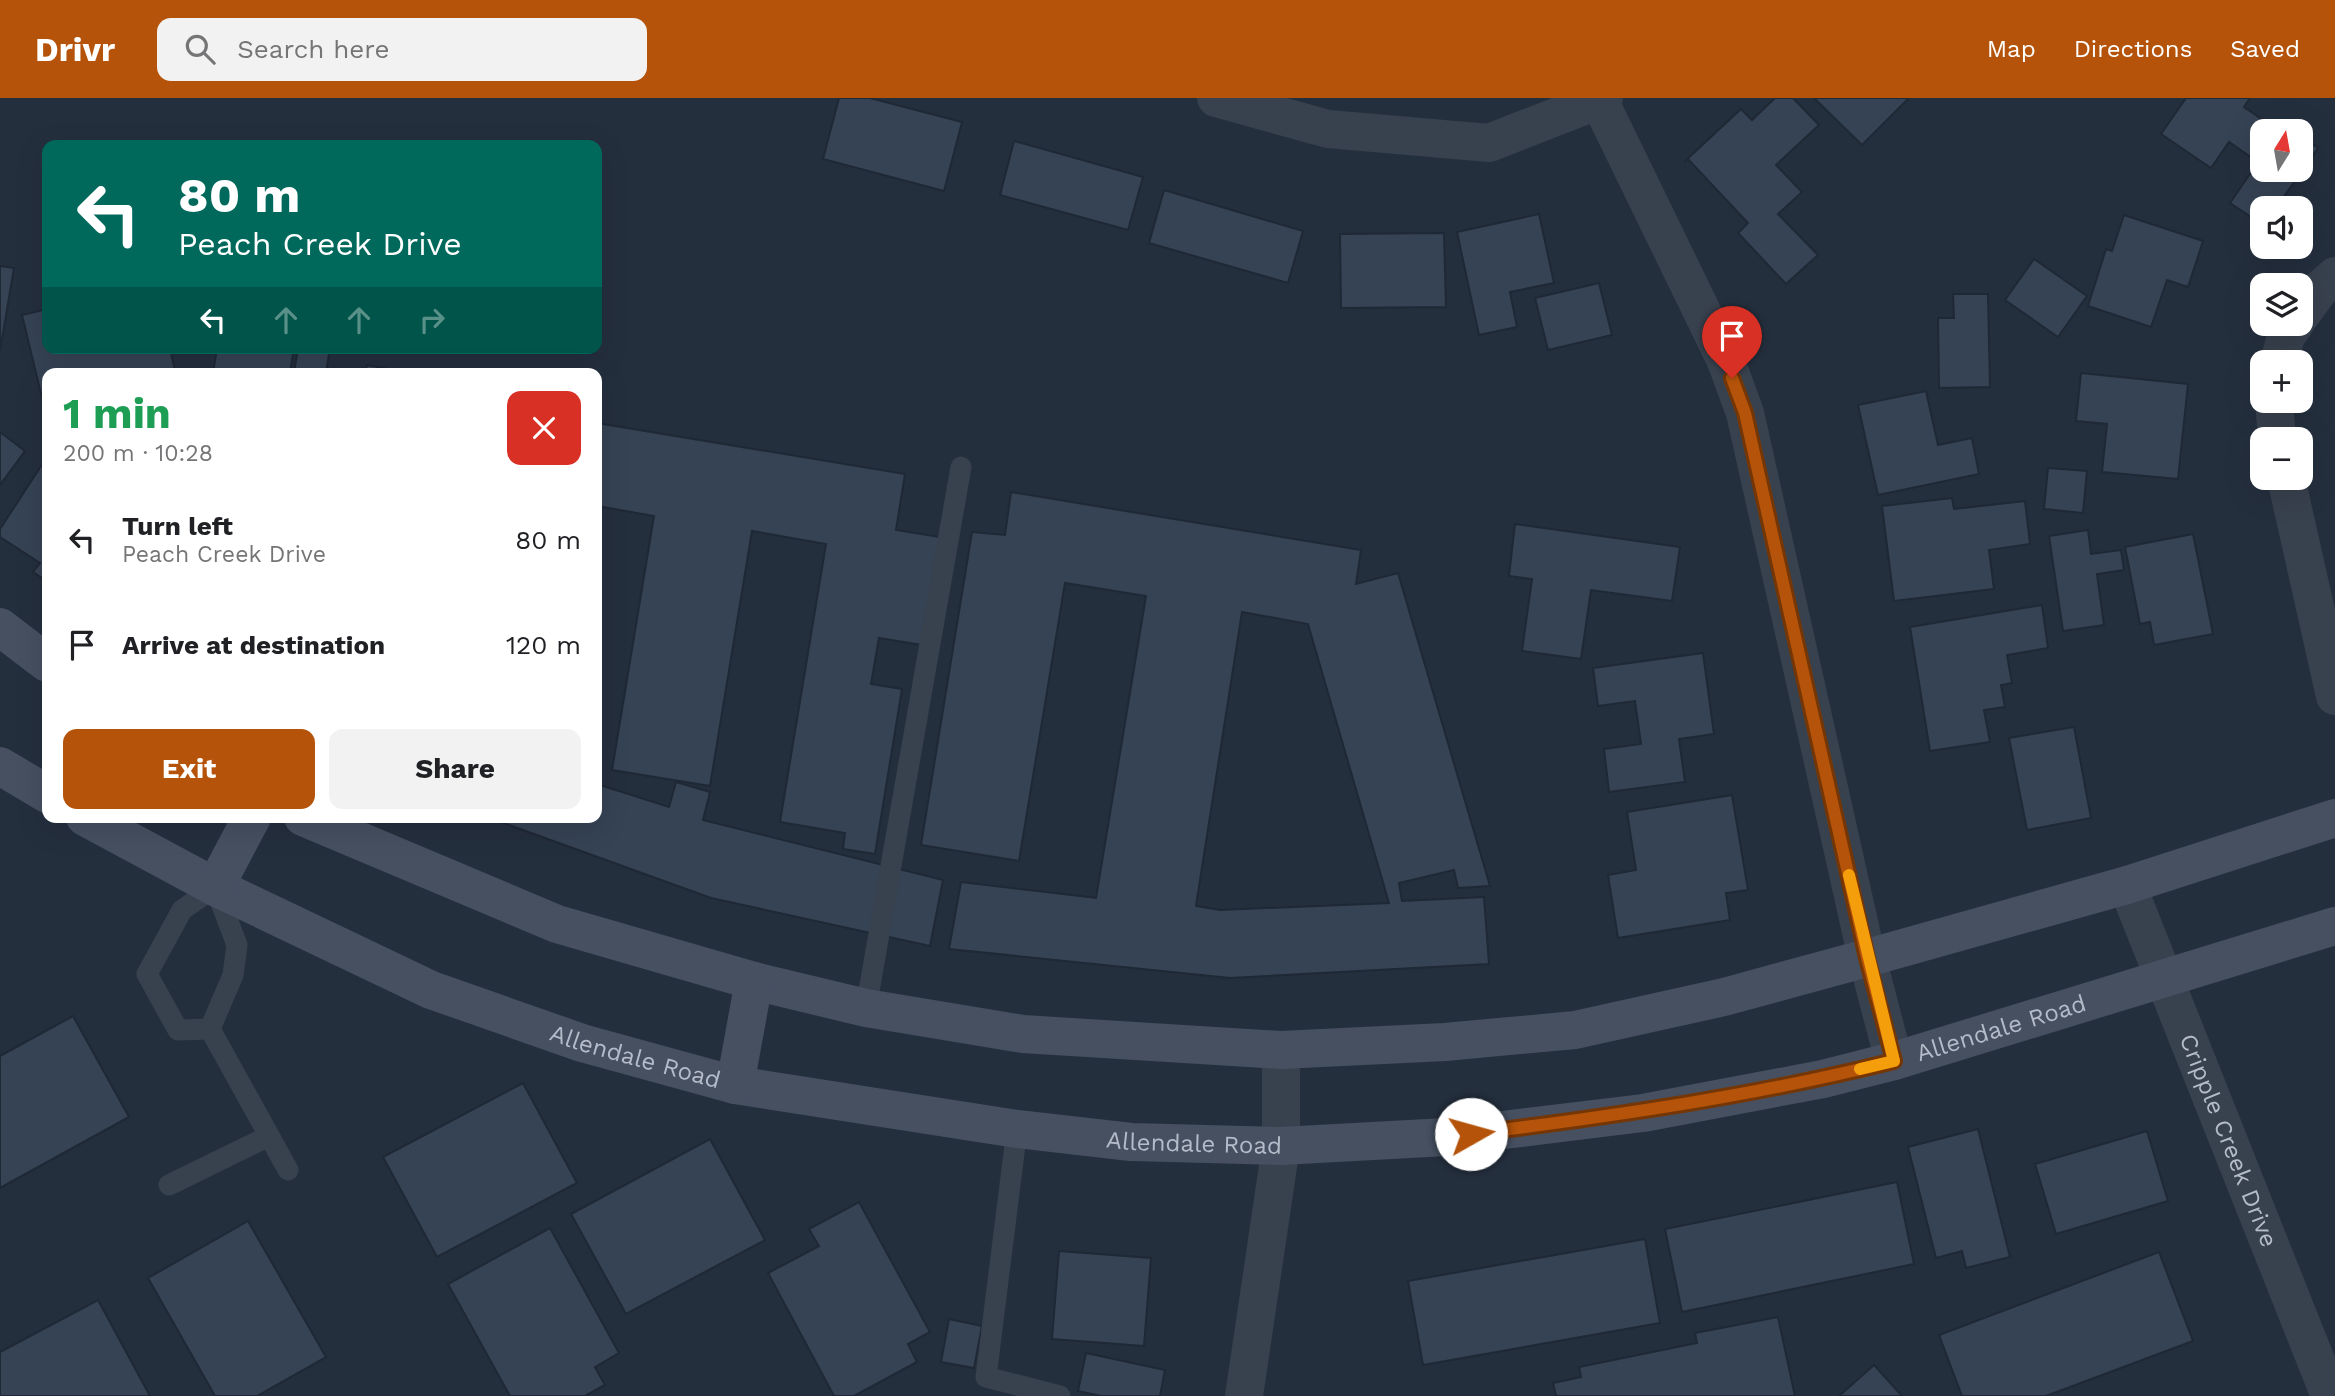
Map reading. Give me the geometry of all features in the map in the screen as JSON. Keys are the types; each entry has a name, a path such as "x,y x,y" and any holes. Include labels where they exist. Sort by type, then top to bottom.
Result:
{"main road":[{"path":"0,627 42,659"},
{"path":"0,766 42,791"},
{"path":"317,823 556,924 754,981 866,1008 1023,1034 1282,1050 1445,1042 1575,1030 1724,997 1867,958 2127,885 2335,818"},
{"name":"Allendale Road","path":"96,823 215,887 430,990 582,1043 735,1085 1017,1129 1131,1142 1281,1146 1446,1137 1643,1113 1823,1079 1894,1061 2335,926"},
{"path":"215,887 249,823"},
{"path":"735,1085 754,981"}],"street":[{"path":"1216,98 1328,129 1489,143 1600,99 1726,360 1745,413 1867,958 1894,1061"},
{"path":"2313,298 2335,276"},
{"path":"2289,490 2335,696"},
{"name":"Cripple Creek Drive","path":"2127,885 2330,1396"},
{"path":"1244,1396 1281,1146 1282,1050"}],"lane":[{"path":"866,1008 961,467"},
{"path":"215,887 237,946 233,975 210,1029 178,1030 147,974 182,910 215,887"},
{"path":"210,1029 288,1170"},
{"path":"1017,1129 986,1377 1060,1396"},
{"path":"169,1185 269,1136"}],"building":[{"path":"839,98 870,98 962,122 944,191 823,159"},
{"path":"1775,98 1793,98 1819,125 1776,165 1802,192 1778,214 1818,255 1786,284 1738,233 1748,223 1688,159 1684,162 1741,109 1752,120"},
{"path":"1814,98 1909,98 1862,145"},
{"path":"2186,98 2250,98 2244,107 2262,119 2250,119 2250,156 2229,142 2211,168 2161,134"},
{"path":"1014,141 1143,177 1128,230 1000,195"},
{"path":"2250,174 2250,182 2294,182 2284,196 2250,196 2250,216 2230,203"},
{"path":"1164,190 1303,231 1288,283 1149,243"},
{"path":"1539,214 1554,283 1510,292 1517,327 1479,335 1457,232"},
{"path":"2124,215 2203,241 2188,287 2167,280 2151,327 2088,306 2106,249 2112,251"},
{"path":"1444,233 1446,307 1341,308 1340,234"},
{"path":"2034,259 2087,296 2058,337 2005,300"},
{"path":"0,266 14,268 0,351"},
{"path":"1599,283 1612,335 1548,350 1535,298"},
{"path":"1953,294 1988,294 1990,387 1939,388 1938,318 1954,318"},
{"path":"42,310 42,354 171,354 174,368 42,368 42,398 22,315"},
{"path":"216,354 293,354 291,368 214,368"},
{"path":"297,354 329,354 327,368 295,368"},
{"path":"2081,373 2188,384 2178,479 2102,472 2107,424 2076,421"},
{"path":"1926,391 1938,445 1972,438 1979,474 1878,495 1858,405"},
{"path":"602,424 905,474 896,530 940,537 922,645 879,638 871,684 902,689 875,854 843,849 845,833 780,822 826,544 752,531 710,786 612,770 654,516 602,507"},
{"path":"0,432 25,451 0,485"},
{"path":"42,465 42,578 33,572 40,563 0,537 0,529"},
{"path":"2048,468 2087,471 2083,513 2044,509"},
{"path":"1011,492 1361,550 1356,584 1398,573 1490,886 1458,888 1454,870 1399,883 1402,901 1484,897 1489,964 1230,978 949,949 961,882 1096,898 1146,596 1065,583 1019,861 921,845 972,532 1005,535","holes":["1242,612 1308,624 1389,903 1220,910 1196,906"]},
{"path":"1952,498 1954,509 2025,501 2030,544 1989,550 1994,589 1894,601 1882,506"},
{"path":"1515,524 1680,547 1672,601 1591,590 1581,659 1522,651 1532,579 1509,576"},
{"path":"2088,530 2091,554 2121,550 2124,570 2097,574 2104,625 2063,631 2049,536"},
{"path":"2193,534 2213,634 2154,645 2150,622 2140,624 2125,547"},
{"path":"2042,605 2048,648 2007,655 2012,683 2001,685 2005,707 1984,710 1990,742 1930,751 1910,627"},
{"path":"1703,653 1714,734 1679,739 1685,782 1609,792 1604,749 1641,744 1635,701 1598,706 1593,668"},
{"path":"2074,727 2091,818 2027,830 2009,738"},
{"path":"676,782 710,792 703,820 943,880 930,946 711,898 504,823 602,823 602,786 669,807"},
{"path":"1732,795 1748,890 1726,893 1730,920 1618,938 1608,875 1636,870 1627,812"},
{"path":"73,1016 129,1117 0,1188 0,1056"},
{"path":"523,1083 577,1183 437,1257 383,1157"},
{"path":"1978,1129 2010,1257 1966,1268 1962,1251 1936,1258 1908,1147"},
{"path":"2147,1131 2168,1201 2056,1234 2035,1164"},
{"path":"710,1139 765,1240 626,1314 571,1214"},
{"path":"1897,1182 1914,1264 1682,1312 1665,1229"},
{"path":"859,1202 930,1332 908,1344 917,1362 854,1396 834,1396 768,1273 819,1246 809,1229"},
{"path":"248,1221 326,1357 257,1396 215,1396 148,1278"},
{"path":"550,1228 619,1353 595,1367 605,1385 585,1396 510,1396 448,1284"},
{"path":"1645,1239 1660,1323 1423,1365 1408,1281"},
{"path":"1059,1251 1151,1258 1144,1346 1052,1339"},
{"path":"2159,1252 2193,1341 2046,1396 1962,1396 1939,1335"},
{"path":"98,1300 150,1396 0,1396 0,1352"},
{"path":"1778,1317 1795,1396 1556,1396 1553,1383 1581,1377 1579,1367 1697,1343 1695,1333"},
{"path":"949,1319 982,1326 974,1368 941,1362"},
{"path":"1086,1353 1165,1370 1160,1396 1101,1396 1078,1391"},
{"path":"1874,1365 1902,1396 1839,1396"}],"slow traffic":[{"path":"1849,875 1894,1061 1860,1069"}],"route":[{"path":"1471,1134 1643,1113 1823,1079 1894,1061 1867,958 1745,413 1732,378"}]}
